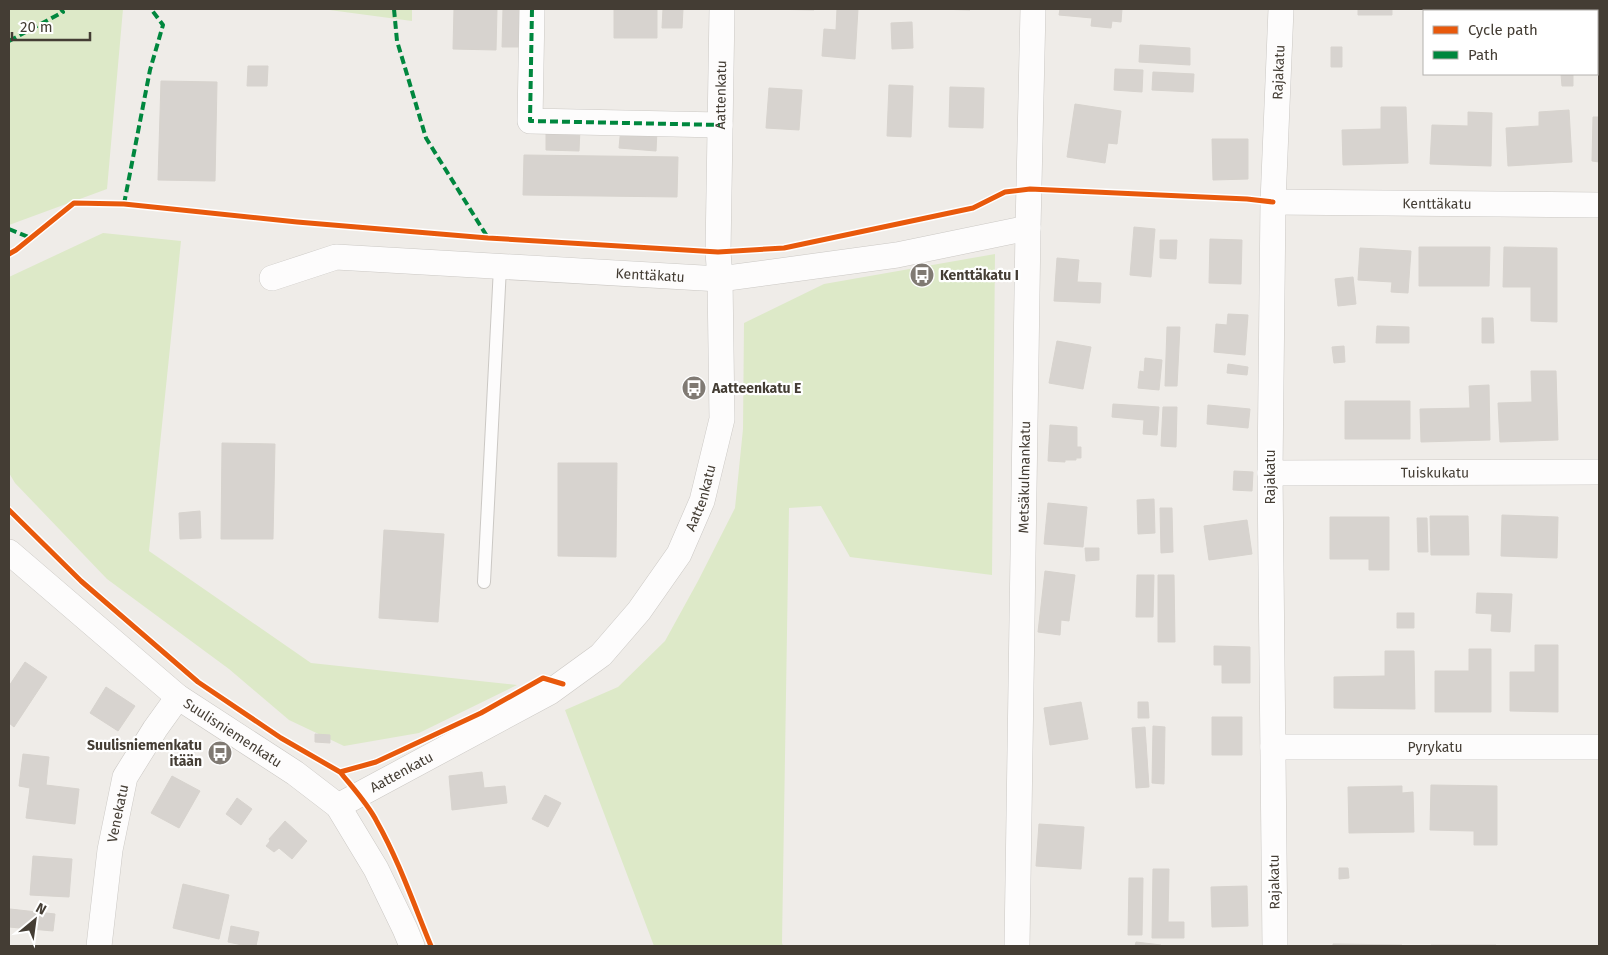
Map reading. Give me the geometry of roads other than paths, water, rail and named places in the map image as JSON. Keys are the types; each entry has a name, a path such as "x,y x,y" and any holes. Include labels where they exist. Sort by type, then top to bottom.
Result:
{"street":[{"path":"532,9 530,121 720,125"},
{"name":"Aattenkatu","path":"338,806 550,692 601,656 639,611 679,554 702,501 722,419 718,252 722,9"},
{"name":"Metsäkulmankatu","path":"1017,946 1033,9"},
{"name":"Rajakatu","path":"1275,946 1270,473 1273,202 1281,9"},
{"name":"Kenttäkatu","path":"1273,202 1599,205"},
{"name":"Kenttäkatu","path":"272,278 336,257 720,279 897,254 1028,228"},
{"name":"Tuiskukatu","path":"1270,473 1599,472"},
{"name":"Suulisniemenkatu","path":"9,552 178,697 295,773 338,806 376,869 412,946"},
{"name":"Venekatu","path":"99,946 110,850 125,777 155,729 178,697"},
{"name":"Pyrykatu","path":"1273,747 1599,747"}],"lane":[{"path":"484,582 500,267"}],"place":[{"name":"Kenttäkatu I","path":"922,275"},
{"name":"Aatteenkatu E","path":"694,388"},
{"name":"Suulisniemenkatu itään","path":"220,753"}]}
